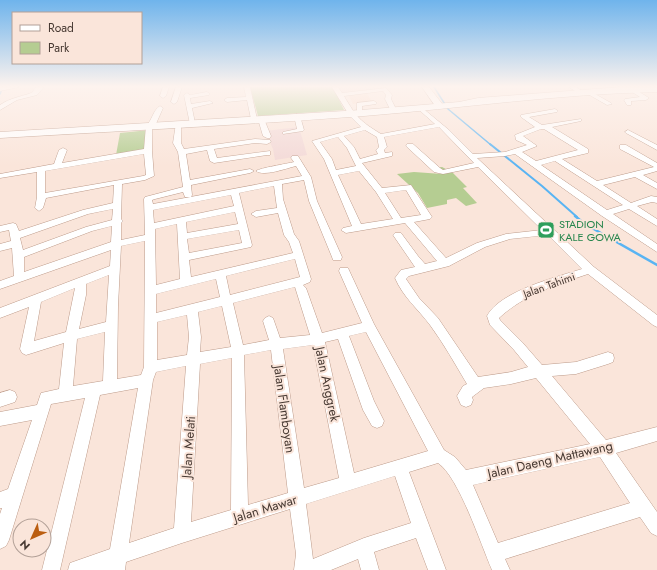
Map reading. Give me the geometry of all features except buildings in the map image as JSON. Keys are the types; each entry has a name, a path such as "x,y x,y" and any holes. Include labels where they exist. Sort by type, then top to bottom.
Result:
{"highway":[{"path":"0,135 338,114"}],"street":[{"path":"42,196 150,177 148,151 151,126 157,114"},
{"path":"191,114 192,123"},
{"path":"182,152 267,139 255,114"},
{"path":"354,114 354,119 365,128 380,136 440,125"},
{"path":"427,114 590,270 657,322"},
{"path":"534,164 582,152 523,116 538,114"},
{"path":"284,133 301,130 297,116"},
{"path":"471,156 503,154 533,146 519,138 519,135 542,127 580,120"},
{"path":"178,124 177,143 182,152 189,200"},
{"path":"358,228 328,159 316,141 365,128"},
{"path":"628,132 657,148"},
{"path":"340,135 350,147 359,165 403,222 444,263"},
{"path":"333,173 359,165 386,154 380,150 383,147 380,136"},
{"path":"410,146 437,170 443,172 480,164"},
{"path":"623,147 657,168"},
{"path":"210,148 218,177"},
{"path":"58,167 63,150"},
{"path":"0,176 148,151"},
{"path":"516,151 657,249"},
{"path":"214,161 267,153"},
{"path":"557,159 657,223"},
{"path":"260,171 271,170 296,160 307,176 313,201 337,257"},
{"path":"596,184 657,168"},
{"path":"39,208 42,196 40,194 40,169"},
{"path":"117,563 148,373 151,319 150,198 218,177 250,171"},
{"path":"636,174 657,186"},
{"path":"149,208 307,176"},
{"path":"51,570 102,388 111,326 116,268 118,182"},
{"path":"151,319 227,301 306,279 306,275 294,241 289,235 279,199 278,182"},
{"path":"346,230 427,217 410,189 405,187 380,191"},
{"path":"184,257 247,245 234,191"},
{"path":"605,214 628,205 651,199 657,200"},
{"path":"0,248 15,240 86,212 118,205"},
{"path":"0,285 181,220 239,208"},
{"path":"256,214 282,210"},
{"path":"181,220 186,282"},
{"path":"19,255 89,229 118,221"},
{"path":"0,229 12,226 19,255 19,279"},
{"path":"183,237 242,226"},
{"path":"476,385 434,321 415,301 400,280 402,275 444,263 481,245 509,236 549,232"},
{"path":"398,235 414,259 423,268"},
{"path":"150,291 298,255"},
{"path":"0,313 81,280 116,268"},
{"name":"Jalan Tahimi","path":"539,372 518,346 494,322 493,316 503,305 526,291 590,270"},
{"path":"344,271 369,326 446,459 462,479 501,570"},
{"path":"220,274 238,351 240,515"},
{"path":"66,393 71,336 80,294 81,280"},
{"name":"Jalan Anggrek","path":"300,288 318,339 348,482"},
{"path":"36,299 26,349 111,326"},
{"name":"Jalan Melati","path":"182,534 195,337 192,310"},
{"name":"Jalan Flamboyan","path":"270,321 276,344 305,554 303,570"},
{"path":"0,540 7,498 47,397 102,388 194,359 276,344 318,339 369,326"},
{"path":"342,333 368,405 377,421"},
{"path":"466,400 464,396 476,385 489,380 576,368 608,358"},
{"path":"539,372 603,448 657,527"},
{"path":"0,420 41,411"},
{"name":"Jalan Daeng Mattawang","path":"462,479 583,454 657,434"},
{"name":"Jalan Mawar","path":"77,570 117,563 182,534 348,482 400,468 446,459"},
{"path":"400,468 437,570"},
{"path":"494,553 644,507"},
{"path":"309,570 364,547 421,528"},
{"path":"364,547 370,570"}],"shaded area":[{"path":"299,127 307,155 275,160 273,149 265,131"}],"green space":[{"path":"257,114 292,114 258,116"},
{"path":"149,130 147,151 116,155 120,133"},
{"path":"442,167 452,172 467,187 463,188 477,203 466,206 456,198 447,200 447,204 427,208 418,193 397,174 414,172 442,174 436,168"}],"waterway":[{"path":"453,114 491,145"},
{"path":"490,144 542,186 577,217"},
{"path":"575,216 585,224 657,265"}],"place":[{"name":"STADION KALE GOWA","path":"546,230"}]}
